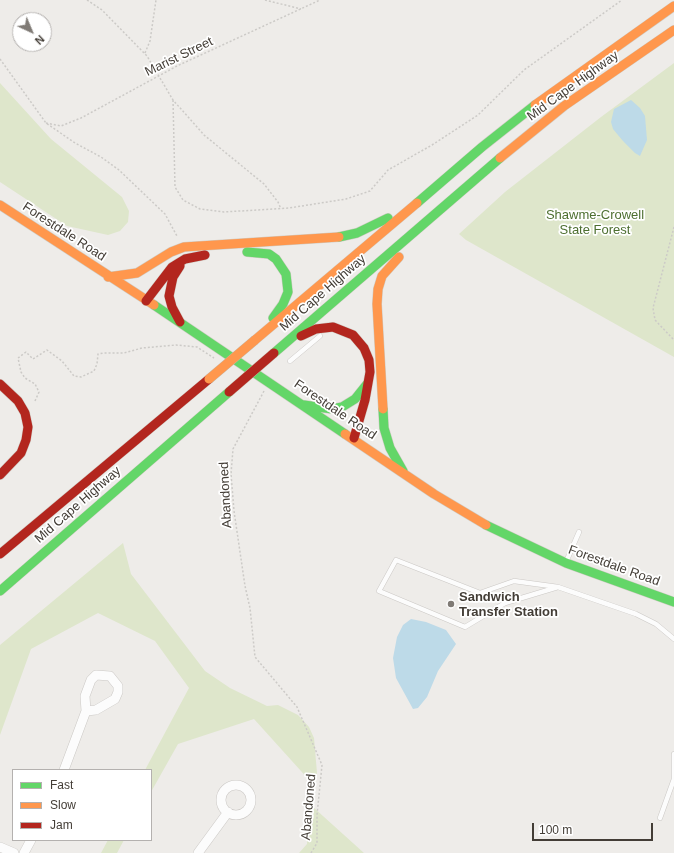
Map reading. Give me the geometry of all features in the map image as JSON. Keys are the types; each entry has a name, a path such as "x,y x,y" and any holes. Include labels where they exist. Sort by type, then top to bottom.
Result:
{"main road":[{"name":"Mid Cape Highway","path":"0,554 256,340 422,198 566,82 674,6"},
{"name":"Mid Cape Highway","path":"0,591 29,564 274,353 486,166 564,106 674,30"},
{"path":"403,471 390,448 385,434 377,296 382,276 486,166"},
{"path":"108,276 137,273 171,252 184,247 309,240 345,236 378,224 422,198"},
{"name":"Forestdale Road","path":"0,205 304,405 359,439 434,494 489,527 566,563 674,602"},
{"path":"146,301 168,271 185,259 204,255 259,252 268,254 276,259 286,274 288,292 283,304 256,340"},
{"path":"149,276 161,259"},
{"path":"180,322 170,302 170,289 173,277 185,259"},
{"path":"137,295 143,286"},
{"path":"274,353 310,332 322,328 333,327 348,332 361,342 369,360 369,378 359,439"},
{"path":"304,405 332,409 346,405 360,394 369,378"},
{"path":"0,384 18,401 24,413 28,427 26,440 20,453 0,475"},
{"path":"375,418 382,386"}],"street":[{"path":"64,769 86,711"},
{"path":"198,853 228,812"},
{"path":"24,853 30,841"},
{"path":"0,847 14,853"}],"lane":[{"path":"290,361 314,340 333,327"},
{"path":"566,563 579,532"},
{"path":"558,587 505,603 465,627 379,591 396,560 480,593 514,581 558,587 636,614 656,624 674,638"},
{"path":"660,818 674,779 674,754"}],"path":[{"path":"87,0 102,10 145,53 160,75 173,100 204,135 264,184 278,202 281,209"},
{"path":"145,53 150,41 156,0"},
{"path":"265,0 301,9"},
{"name":"Marist Street","path":"46,123 61,126 81,118 160,75 320,0"},
{"path":"173,100 175,187 183,200 200,209 224,212 281,209 346,199 370,191 388,170 432,145 478,115 524,70 622,0"},
{"path":"0,60 46,123 75,143 101,157 143,192 165,214 184,247"},
{"path":"674,227 653,308 655,320 674,340"},
{"path":"35,402 39,392 35,384 25,378 21,372 18,358 26,352 33,358 47,350 62,361 74,376 81,377 94,371 98,364 98,354 104,353 124,353 142,348 176,345 197,347 215,359"},
{"name":"Abandoned","path":"264,391 233,449 231,474 234,511 245,586 250,608 255,657 297,707 322,765 317,815 317,843 311,853"}],"green space":[{"name":"Shawme-Crowell State Forest","path":"674,63 674,357 466,240 459,234 505,192 601,117"},
{"path":"0,83 51,139 122,197 129,211 128,222 120,231 108,235 67,226 0,182"},
{"path":"123,543 131,574 205,671 230,688 267,706 278,705 298,715 309,727 314,738 317,773 313,807 364,853 299,853 307,844 310,781 254,719 178,744 152,790 152,769 146,769 189,688 155,641 98,613 31,649 0,735 0,645"},
{"path":"107,841 123,841 117,853 101,853"}],"water":[{"path":"631,100 640,108 645,116 647,140 640,156 623,141 613,129 611,122 614,109"},
{"path":"411,619 426,622 446,630 456,644 438,671 427,697 418,708 413,709 396,678 393,658 397,637 403,625"}],"traffic: fast":[{"path":"417,203 482,147 535,105"},
{"path":"274,353 500,158"},
{"path":"339,237 357,233 388,218"},
{"path":"247,252 269,254 276,259 286,274 288,292 283,304 273,318"},
{"path":"154,305 345,434"},
{"path":"304,405 332,409 342,407 355,399 367,384"},
{"path":"0,591 229,392"},
{"path":"383,409 384,428 390,448 403,471"},
{"path":"486,525 566,563 674,602"}],"traffic: slow":[{"path":"535,105 674,6"},
{"path":"500,158 564,106 674,30"},
{"path":"255,340 417,203"},
{"path":"0,205 154,305"},
{"path":"108,277 137,273 171,252 184,247 339,237"},
{"path":"383,409 377,304 378,289 382,276 399,257"},
{"path":"209,379 255,340"},
{"path":"345,434 434,494 486,525"}],"traffic: jam":[{"path":"146,301 172,267 185,259 205,255"},
{"path":"180,266 173,277 169,296 172,307 180,322"},
{"path":"301,336 316,329 333,327 353,335 364,348 369,360 370,372 365,400 354,438"},
{"path":"229,392 274,353"},
{"path":"0,554 209,379"},
{"path":"0,384 18,401 25,413 28,427 26,440 21,453 0,475"}],"place":[{"name":"Sandwich Transfer Station","path":"451,604"}]}
